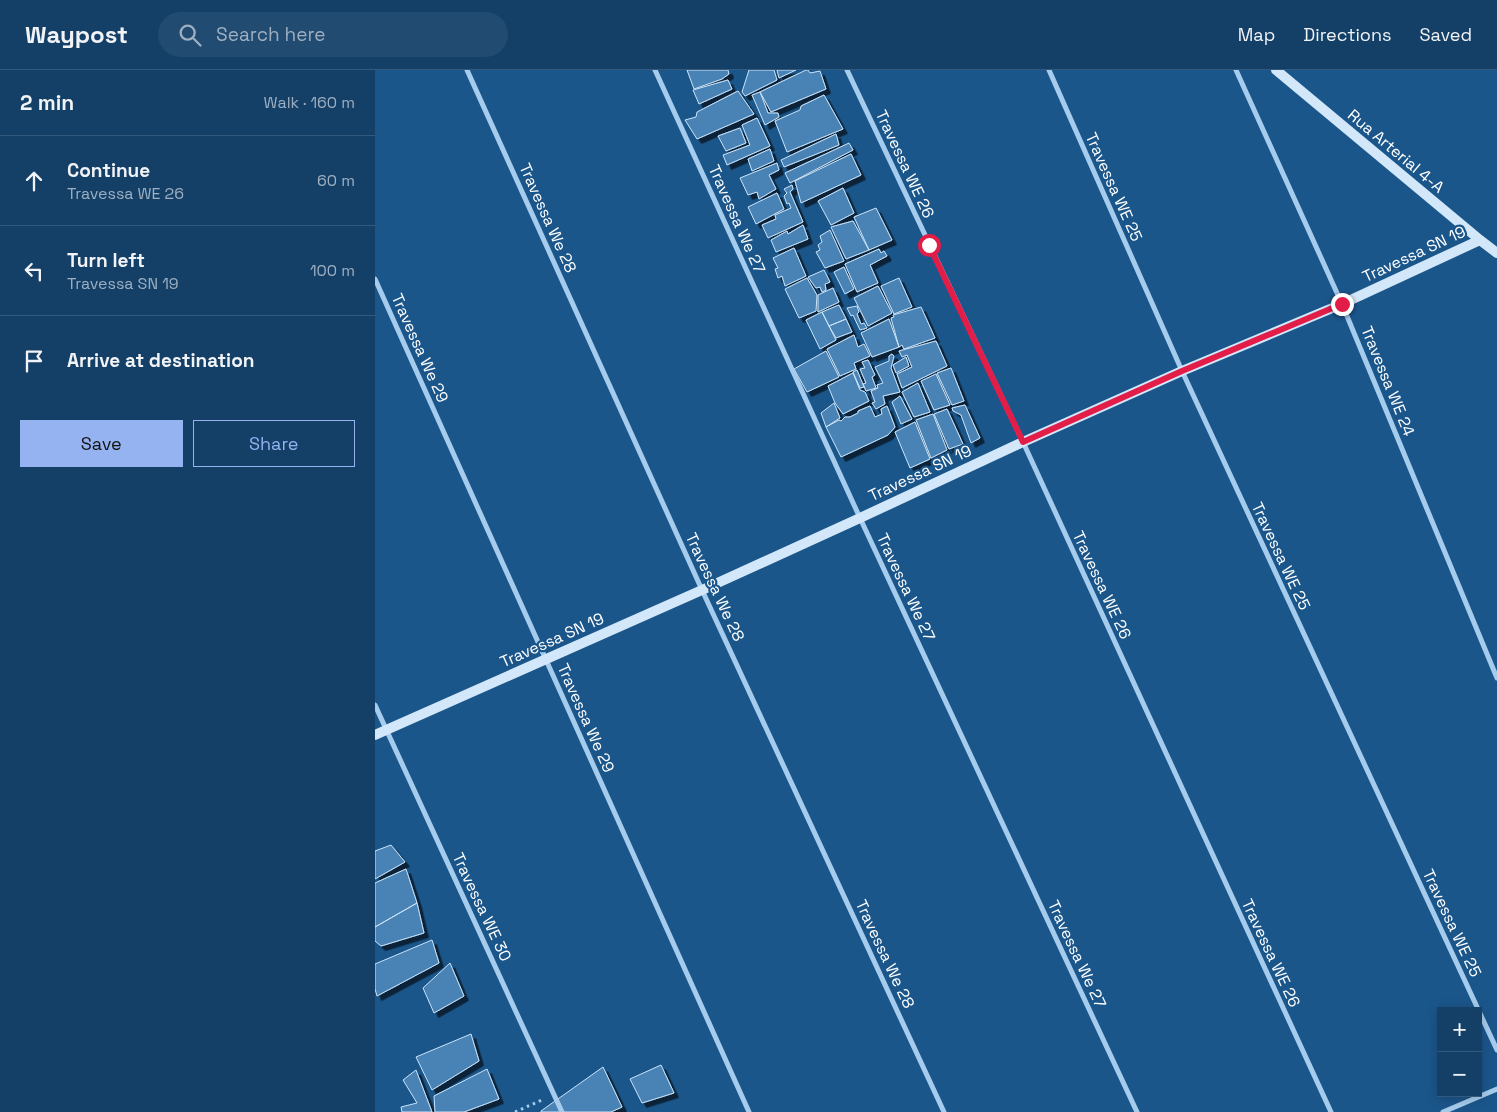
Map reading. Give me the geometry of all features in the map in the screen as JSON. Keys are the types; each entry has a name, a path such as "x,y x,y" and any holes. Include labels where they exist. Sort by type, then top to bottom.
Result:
{"main road":[{"name":"Rua Arterial 4-A","path":"1276,70 1497,253"},
{"name":"Travessa SN 19","path":"375,735 703,590 1023,442 1182,371 1342,304 1480,240"}],"street":[{"name":"Travessa We 28","path":"467,70 703,590 944,1112"},
{"name":"Travessa We 27","path":"655,70 860,518 1137,1112"},
{"name":"Travessa WE 26","path":"847,70 1023,442 1331,1112"},
{"name":"Travessa WE 25","path":"1049,70 1182,371 1497,1050"},
{"name":"Travessa WE 24","path":"1236,70 1342,304 1497,678"},
{"name":"Travessa We 29","path":"375,279 749,1112"},
{"path":"375,705 387,730"},
{"name":"Travessa WE 30","path":"387,730 554,1094"},
{"path":"1443,1112 1497,1089"},
{"path":"554,1094 562,1112"}],"path":[{"path":"515,1112 554,1094"}],"building":[{"path":"687,70 728,70 729,74 722,79 694,89"},
{"path":"749,70 774,70 777,80 745,96 742,92"},
{"path":"777,70 796,70 779,78"},
{"path":"806,70 810,73 820,71 826,89 771,112 760,92"},
{"path":"728,80 732,89 699,104 693,90"},
{"path":"738,91 754,114 697,139 685,120 696,117 697,112"},
{"path":"760,92 768,113 778,113 779,117 765,125 752,95"},
{"path":"824,95 843,129 787,152 775,121 800,110 801,106"},
{"path":"757,118 770,146 727,165 723,155 750,145 742,125"},
{"path":"740,128 746,143 726,151 718,136"},
{"path":"836,134 839,145 784,167 781,160"},
{"path":"849,143 853,150 790,183 785,173"},
{"path":"770,149 774,161 752,171 748,159"},
{"path":"851,154 861,175 801,203 795,181"},
{"path":"777,163 779,170 769,175 776,189 759,199 757,192 748,195 740,178"},
{"path":"792,185 793,189 790,192 803,222 768,238 762,225 776,219 775,215 791,208 784,196 787,193 784,189"},
{"path":"843,188 854,213 831,225 818,201"},
{"path":"777,193 784,209 756,224 748,207"},
{"path":"876,208 892,240 869,250 854,217"},
{"path":"853,221 869,250 846,259 831,227"},
{"path":"803,225 808,239 776,252 771,240 787,231 788,234"},
{"path":"830,230 844,261 825,268 816,252 820,250 818,245 822,242 820,236"},
{"path":"794,248 806,276 785,286 782,276 778,278 775,269 778,268 773,258"},
{"path":"879,249 881,253 884,251 887,256 870,265 878,283 857,292 845,264"},
{"path":"844,267 854,289 845,294 834,272"},
{"path":"824,270 830,282 825,284 826,290 822,292 820,287 816,288 808,277"},
{"path":"807,278 817,295 816,311 799,318 785,289"},
{"path":"899,278 912,307 894,314 881,286"},
{"path":"878,286 892,313 868,326 854,298"},
{"path":"833,288 839,302 818,312 818,295"},
{"path":"839,305 846,319 829,326 822,312"},
{"path":"857,306 859,312 857,314 861,324 864,323 867,328 860,330 853,315 851,316 847,308"},
{"path":"921,307 935,338 904,349 902,345 899,347 891,318 894,317 893,315"},
{"path":"822,312 836,340 820,349 806,320"},
{"path":"846,319 852,332 836,338 829,326"},
{"path":"889,319 899,347 872,357 861,333"},
{"path":"854,335 858,347 864,344 870,356 854,363 856,369 840,376 827,349"},
{"path":"936,341 947,366 902,388 897,374 912,367 907,355 902,357 899,351"},
{"path":"826,351 839,377 807,392 794,369"},
{"path":"892,354 894,356 891,368 900,392 883,396 885,404 876,409 872,403 875,402 871,391 878,388 877,385 883,383 875,367 889,361 889,356"},
{"path":"906,357 909,366 896,373 893,365"},
{"path":"868,360 875,375 872,377 876,388 866,391 863,384 866,383 860,369 865,368 862,362"},
{"path":"951,368 964,401 952,405 937,373"},
{"path":"857,370 864,387 860,388 853,372"},
{"path":"853,373 860,390 865,392 869,401 843,414 835,403 828,386"},
{"path":"936,374 950,405 934,410 921,381"},
{"path":"918,383 930,412 914,417 902,392"},
{"path":"900,396 912,419 901,424 892,402"},
{"path":"834,403 840,418 826,427 821,413"},
{"path":"965,405 980,438 971,443 961,415 953,411 952,408"},
{"path":"870,406 875,417 882,414 881,409 887,406 895,427 888,435 841,457 826,427"},
{"path":"947,409 963,444 949,449 934,414"},
{"path":"933,414 947,450 931,458 916,420"},
{"path":"915,422 930,459 910,468 895,432"},
{"path":"391,845 405,862 375,879 375,851"},
{"path":"406,869 417,903 375,927 375,883"},
{"path":"417,903 424,933 381,946 375,941 375,927"},
{"path":"432,940 439,963 377,996 375,989 375,964"},
{"path":"450,963 464,996 434,1013 423,988"},
{"path":"471,1034 479,1061 432,1090 416,1057"},
{"path":"661,1065 674,1093 642,1103 630,1079"},
{"path":"603,1067 622,1107 611,1112 541,1112 541,1111"},
{"path":"487,1069 499,1099 464,1112 435,1112 434,1096"},
{"path":"416,1070 432,1112 402,1112 401,1107 417,1103 403,1080"}],"route":[{"path":"929,245 1023,442 1182,371 1342,304"}]}
